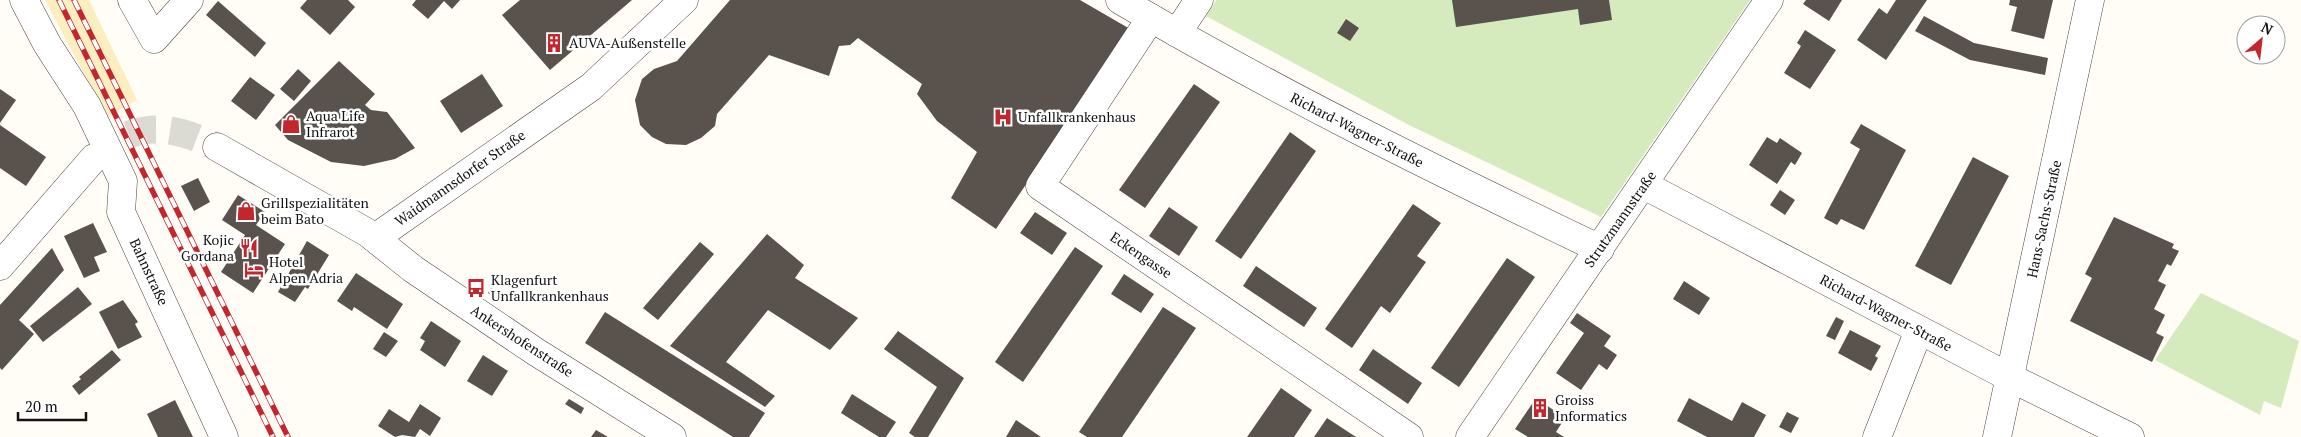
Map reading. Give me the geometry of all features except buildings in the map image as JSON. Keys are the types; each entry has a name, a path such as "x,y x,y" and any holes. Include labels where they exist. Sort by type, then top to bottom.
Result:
{"street":[{"name":"Bahnstraße","path":"24,0 47,44 87,106 123,181 120,212 151,275 224,437"},
{"path":"132,0 154,39 189,0"},
{"name":"Waidmannsdorfer Straße","path":"375,238 591,87 684,0"},
{"name":"Richard-Wagner-Straße","path":"1120,0 1177,33 1411,158 1600,249"},
{"path":"1177,33 1199,0"},
{"name":"Strutzmannstraße","path":"1470,437 1769,0"},
{"name":"Hans-Sachs-Straße","path":"1997,437 2090,0"},
{"name":"Eckengasse","path":"1151,18 1040,186 1409,437"},
{"path":"217,146 375,238"},
{"path":"0,266 94,158"},
{"name":"Richard-Wagner-Straße","path":"1644,185 2009,377 2130,437"},
{"name":"Ankershofenstraße","path":"375,238 413,269 536,352 672,437"},
{"path":"1877,437 1919,330"}],"green space":[{"path":"1216,0 1750,0 1601,217 1409,125 1206,16"},
{"path":"2201,293 2299,341 2281,408 2264,401 2260,415 2155,360"}],"sand":[{"path":"45,0 89,0 137,100 107,117"}],"tunnel":[{"path":"94,158 124,137 138,132 153,130 168,130 184,134 217,147"}],"railway":[{"path":"59,0 273,437"},
{"path":"74,0 288,437"}],"place":[{"name":"AUVA-Außenstelle","path":"554,43"},
{"name":"Unfallkrankenhaus","path":"1003,117"},
{"name":"Aqua Life Infrarot","path":"291,124"},
{"name":"Grillspezialitäten beim Bato","path":"246,211"},
{"name":"Kojic Gordana","path":"249,248"},
{"name":"Hotel Alpen Adria","path":"254,270"},
{"name":"Klagenfurt Unfallkrankenhaus","path":"476,288"},
{"name":"Groiss Informatics","path":"1540,408"}]}
